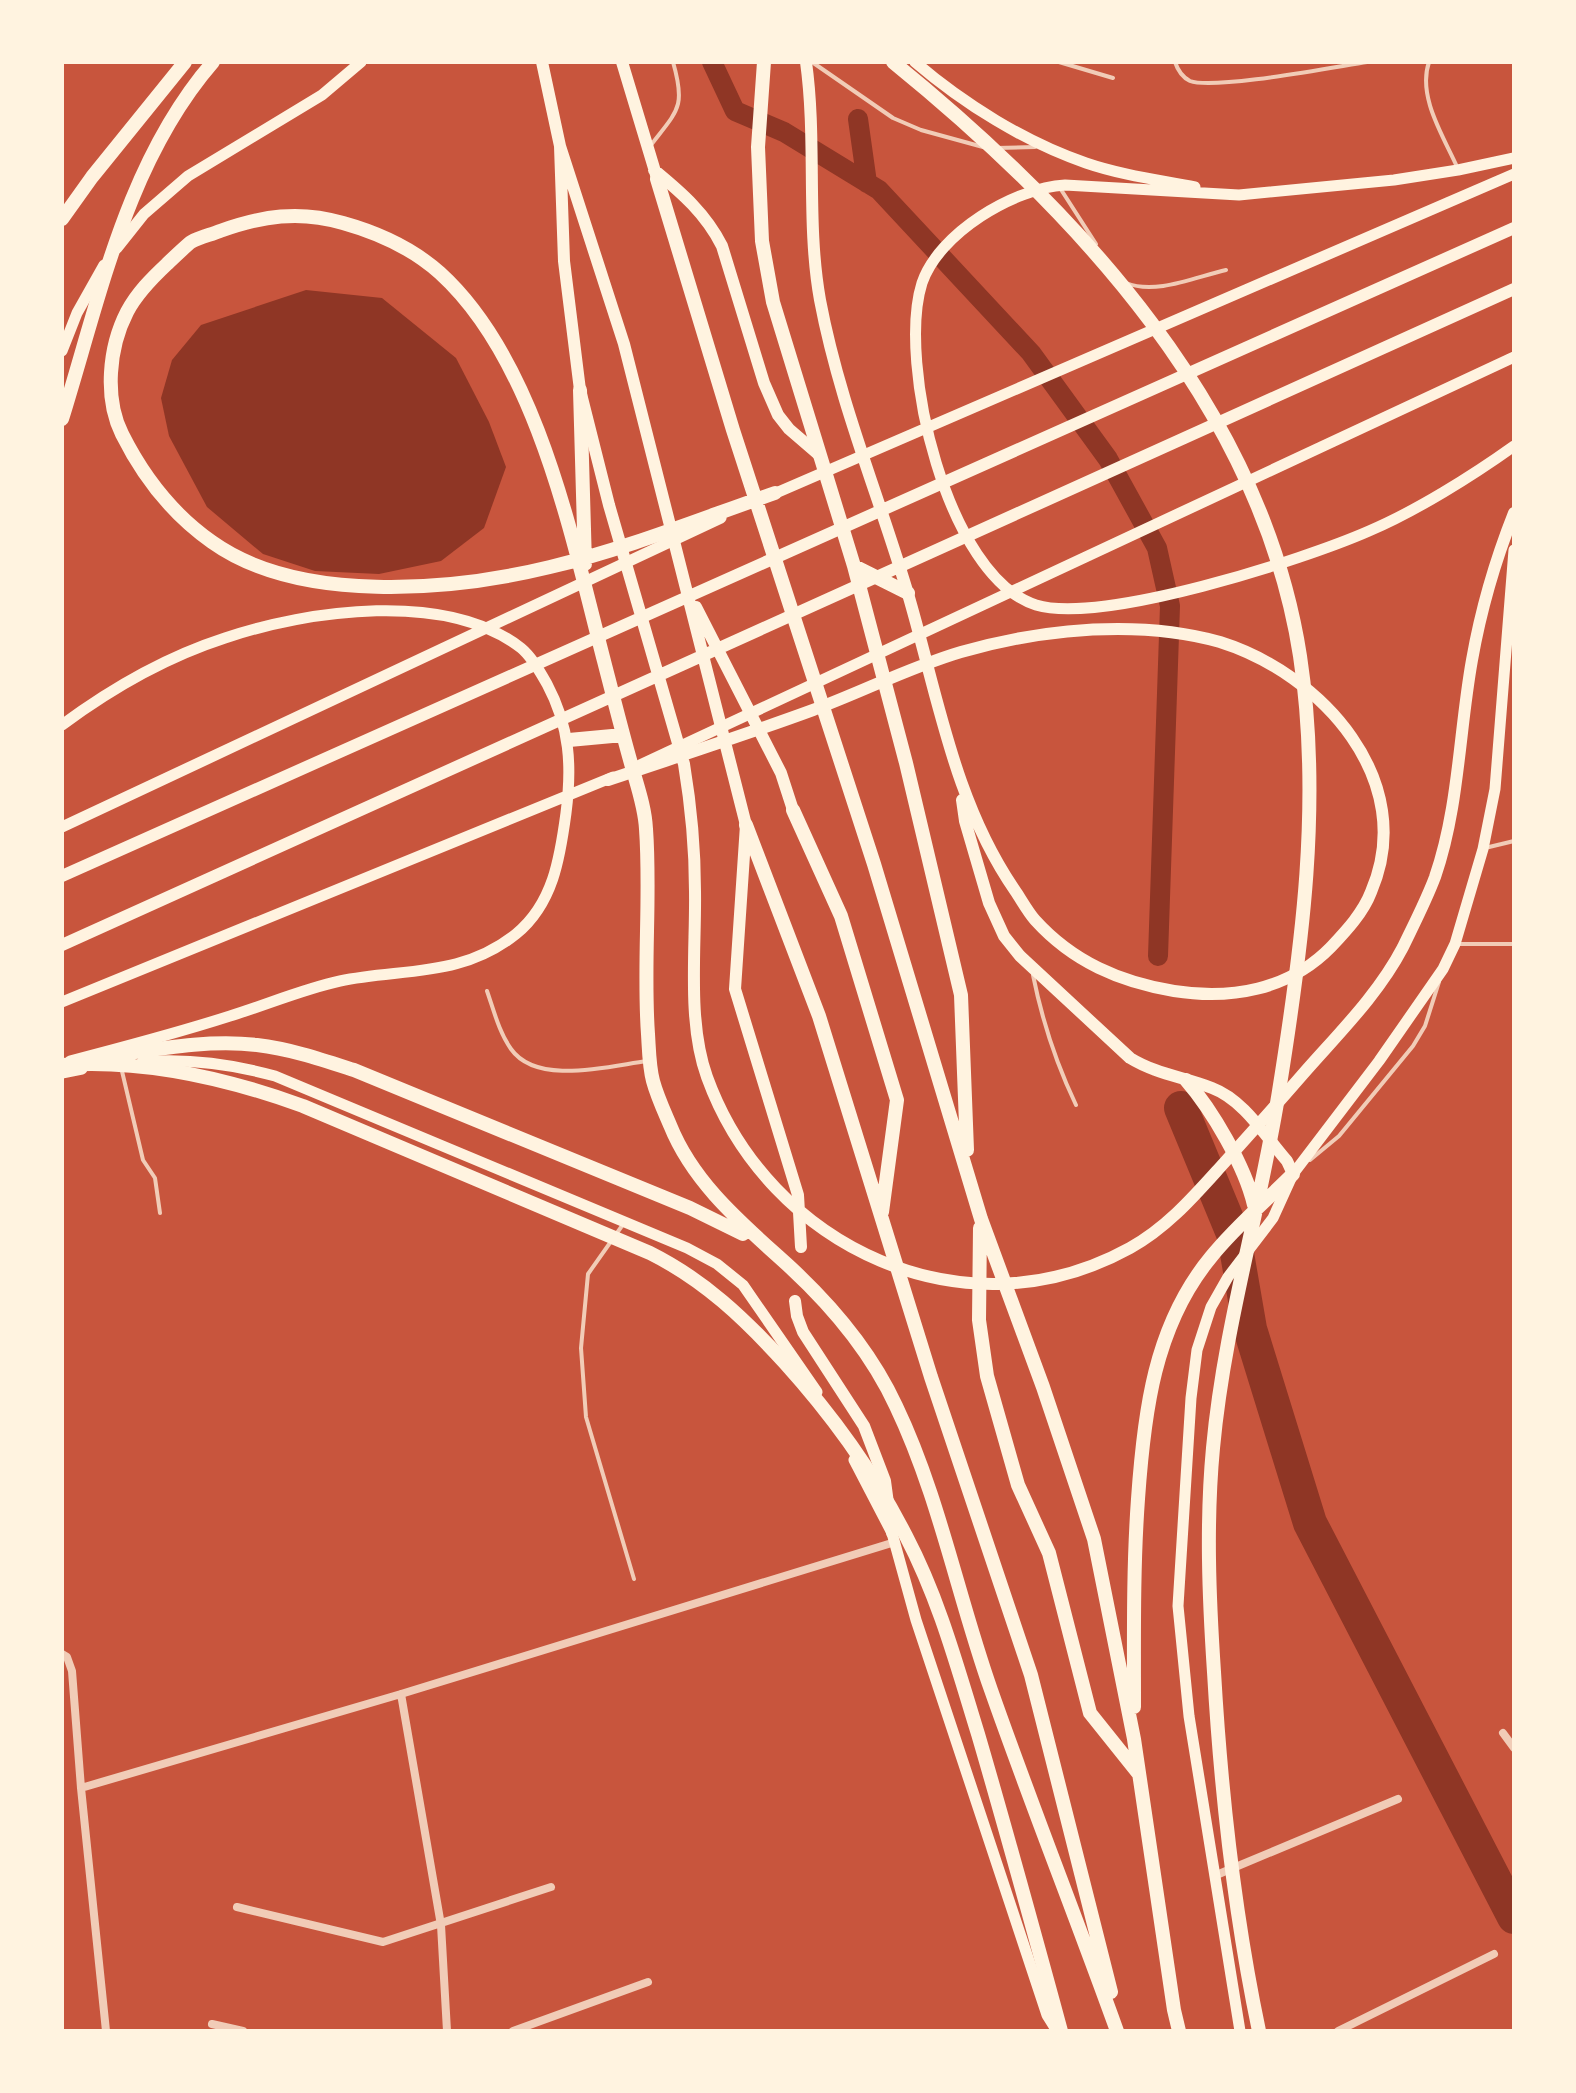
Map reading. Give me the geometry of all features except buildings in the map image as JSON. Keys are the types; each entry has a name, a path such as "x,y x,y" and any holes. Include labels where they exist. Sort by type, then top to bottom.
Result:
{"highway":[{"path":"62,219 185,62"},
{"path":"62,419 120,233 139,183 173,116 213,62"},
{"path":"542,62 560,146 624,344 746,825 819,1016 931,1377 1031,1675 1119,2031"},
{"path":"622,62 733,430 874,864 981,1219 1043,1387 1094,1539 1134,1739 1179,2031"},
{"path":"764,62 758,147 762,241 773,302 854,566 906,763 961,995 968,1171"},
{"path":"806,62 819,297 846,406 908,593 960,785 965,821 989,903 1004,936 1032,967 1130,1058 1149,1070 1214,1088 1230,1098 1287,1161 1293,1174 1211,1257 1186,1295 1159,1358 1142,1433 1134,1550 1134,1739"},
{"path":"893,62 960,118 1038,193 1116,280 1171,349 1212,415 1259,509 1283,579 1299,652 1308,759 1309,826 1304,904 1273,1125 1222,1367 1209,1498 1211,1620 1223,1804 1238,1918 1259,2031"},
{"path":"560,146 564,261 580,390 585,589"},
{"path":"656,175 690,200 713,228 722,246 774,407 789,429 818,454"},
{"path":"775,493 570,562 517,574 412,586 351,586 264,568 218,547 158,494 118,426 111,392 114,356 125,315 148,282 189,243 273,215 319,216 374,232 409,249 441,274 477,314 522,390 564,506 585,589 623,735 646,818 646,1011 652,1077 668,1121 686,1156 712,1192 803,1280 860,1345 895,1402 920,1464 989,1686 1119,2031"},
{"path":"62,876 1514,228"},
{"path":"62,945 1514,289"},
{"path":"580,390 609,505 684,764 690,800 695,887 695,1005 706,1075 730,1125 759,1170 792,1207 836,1239 875,1259 896,1267 967,1283 1016,1284 1076,1272 1129,1248 1172,1220 1372,995 1400,953 1436,875 1452,802 1484,597 1514,513"},
{"path":"854,566 908,593"},
{"path":"686,589 781,773 793,810 841,916 897,1100 881,1216"},
{"path":"608,780 814,710 962,652 1066,633 1117,629 1165,632 1221,643 1269,664 1308,688 1358,743 1381,799 1384,850 1371,895 1347,929 1320,958 1287,981 1247,992 1196,994 1139,985 1087,964 1036,921 996,863 960,785"},
{"path":"569,740 623,735"},
{"path":"746,825 735,989 798,1195 801,1247"},
{"path":"63,1066 208,1044 256,1045 304,1054 354,1070 690,1208 768,1249"},
{"path":"63,1066 113,1064 164,1070 215,1078 259,1090 650,1253 698,1280 742,1316 840,1429 884,1496 926,1577 943,1619 995,1792 1059,2031"},
{"path":"1186,1080 1204,1100 1251,1192 1252,1216"},
{"path":"981,1219 979,1320 987,1376 1018,1485 1049,1553 1090,1713 1139,1775"},
{"path":"795,1301 803,1332 864,1426 885,1481 894,1538"}],"main road":[{"path":"62,351 77,313 105,263 144,214 188,176 322,95 361,62"},
{"path":"915,62 978,107 1046,146 1087,163 1239,195"},
{"path":"1514,158 1458,170 1329,188 1239,195 1058,186 1023,195 997,206 961,230 923,280 915,314 914,337 922,405 944,487 966,536 1005,587 1035,605 1072,609 1149,598 1318,551 1370,531 1413,509 1514,446"},
{"path":"62,827 775,493 1514,174"},
{"path":"62,1002 608,780 1514,357"},
{"path":"1240,2031 1189,1716 1178,1606 1191,1398 1197,1350 1211,1307 1228,1277 1273,1218 1293,1174 1379,1061 1443,969 1455,944 1483,849 1495,789 1514,550"},
{"path":"62,725 125,682 174,657 225,637 323,616 375,611 415,612 491,628 524,650 556,700 569,740 571,777 557,867 543,905 516,934 480,954 438,970 340,981 63,1066"},
{"path":"63,1066 192,1060 234,1065 275,1076 625,1221 717,1264 743,1285 814,1386 894,1538 925,1649 1047,2015 1059,2031"}],"street":[{"path":"81,1788 401,1694 894,1538"},
{"path":"62,1654 67,1657 72,1671 106,2031"},
{"path":"401,1694 441,1925 447,2031"},
{"path":"1503,1733 1514,1748"},
{"path":"1214,1876 1398,1799"},
{"path":"237,1907 383,1942 551,1887"},
{"path":"1338,2031 1494,1954"},
{"path":"513,2031 648,1982"},
{"path":"212,2024 243,2031"}],"lane":[{"path":"649,148 677,111 681,88 673,62"},
{"path":"812,62 893,118 921,130 989,149 1046,146"},
{"path":"1059,62 1113,78"},
{"path":"1175,62 1182,76 1193,82 1228,82 1367,62"},
{"path":"1429,62 1425,84 1428,98 1458,170"},
{"path":"1058,186 1124,282 1151,288 1226,270"},
{"path":"1483,849 1514,841"},
{"path":"1455,944 1514,944"},
{"path":"1032,967 1045,1025 1062,1077 1076,1105"},
{"path":"1293,1174 1339,1136 1413,1046 1425,1026 1443,969"},
{"path":"487,991 506,1041 513,1052 528,1063 547,1070 574,1071 650,1061"},
{"path":"121,1065 143,1160 155,1178 160,1213"},
{"path":"625,1221 588,1274 581,1348 586,1417 634,1579"}],"shaded area":[{"path":"306,290 382,298 456,358 489,422 506,467 484,528 441,561 379,574 315,571 263,554 207,507 169,436 161,398 172,360 201,325"}],"waterway":[{"path":"712,62 735,111 784,132 879,190 1031,353 1108,459 1157,548 1170,606 1158,956"},
{"path":"858,119 867,183"},
{"path":"1181,1108 1234,1236 1250,1329 1310,1523 1514,1917"}]}
